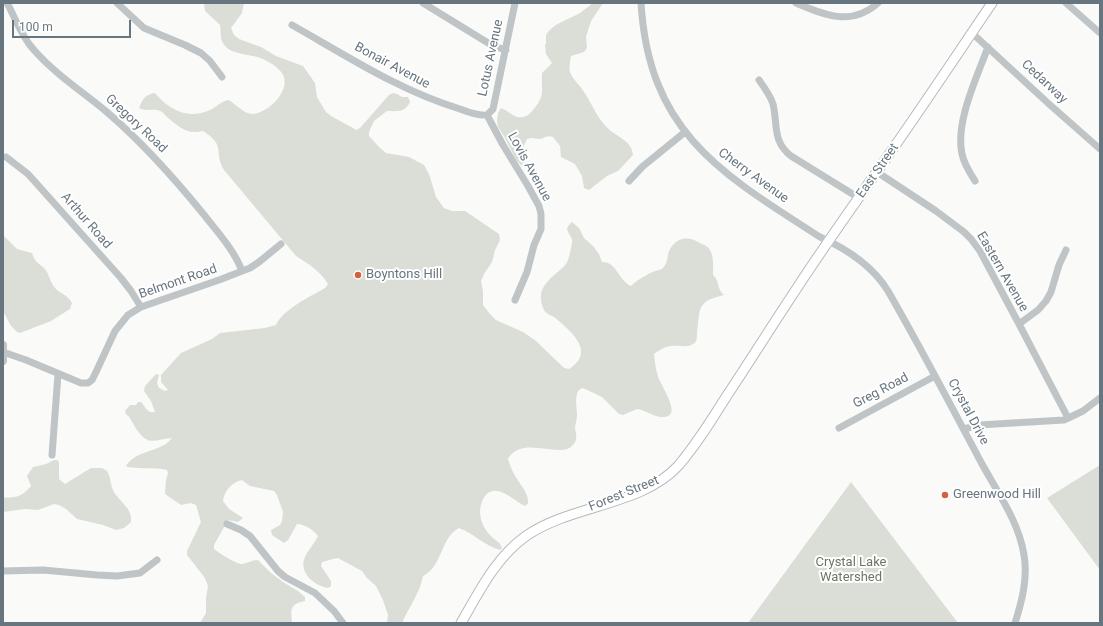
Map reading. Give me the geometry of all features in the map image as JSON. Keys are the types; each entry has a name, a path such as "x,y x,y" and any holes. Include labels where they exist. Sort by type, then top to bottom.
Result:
{"main road":[{"name":"East Street","path":"764,338 992,3"},
{"name":"Forest Street","path":"461,623 500,560 513,546 527,535 553,522 648,488 674,470 699,439 764,338"}],"street":[{"name":"Gregory Road","path":"7,3 21,32 34,50 62,76 113,118 156,158 229,247 237,259 242,271"},
{"path":"117,3 144,28 201,53 210,61 222,77"},
{"path":"423,3 493,46 506,50"},
{"name":"Lotus Avenue","path":"487,115 493,109 515,3"},
{"name":"Cherry Avenue","path":"640,3 643,28 650,64 654,76 667,105 685,132 708,158 731,178 820,237 829,241"},
{"path":"796,3 826,15 844,18 862,14 878,3"},
{"path":"1066,3 1100,33"},
{"name":"Bonair Avenue","path":"292,25 404,88 442,104 477,114 487,115"},
{"name":"Cedarway","path":"972,33 1100,149"},
{"path":"975,181 962,154 960,142 961,131 968,101 988,48"},
{"path":"759,80 773,104 777,135 781,146 791,156 859,198"},
{"name":"Lovis Avenue","path":"487,115 531,191 541,214 541,229 534,245 527,272 515,300"},
{"path":"629,181 642,168 685,132"},
{"name":"Arthur Road","path":"6,158 28,174 121,278 141,307"},
{"name":"Eastern Avenue","path":"877,172 930,207 969,236 980,251 1068,418"},
{"name":"Crystal Drive","path":"829,241 866,264 880,277 893,298 1012,518 1022,544 1025,565 1025,580 1020,608 1015,623"},
{"name":"Belmont Road","path":"58,374 87,384 96,372 118,326 128,315 141,307 242,271 257,264 281,244"},
{"path":"1019,324 1038,310 1046,300 1066,250"},
{"path":"3,345 3,361"},
{"path":"4,352 58,374 52,455"},
{"name":"Greg Road","path":"839,428 935,376"},
{"path":"964,429 980,425 1054,421 1068,418 1084,411 1100,398"},
{"path":"227,524 250,536 278,571 285,577 315,593 334,611 343,623"},
{"path":"3,571 43,570 117,576 137,574 157,560"}],"green space":[{"path":"204,3 244,3 242,13 231,28 234,35 239,39 261,47 276,56 303,66 315,83 317,97 326,112 356,130 360,128 389,95 393,93 402,97 408,97 410,102 406,108 400,111 387,111 374,121 369,132 369,136 386,153 409,157 424,165 429,174 436,197 444,208 452,211 465,211 499,234 500,240 495,250 492,262 481,281 483,305 496,320 523,332 536,341 564,368 569,369 577,362 581,356 581,349 578,342 567,328 544,310 541,301 541,294 546,283 567,262 572,241 567,229 572,222 579,228 584,238 599,254 602,262 611,265 623,280 631,286 636,281 663,268 670,249 678,240 686,238 693,240 707,247 712,256 713,275 724,295 708,300 701,308 699,312 697,338 694,343 688,346 668,346 654,354 658,375 668,396 672,409 671,413 668,416 661,417 637,409 623,415 619,414 602,397 583,388 579,390 576,399 576,439 573,445 567,449 560,450 522,448 514,452 508,459 513,472 528,498 528,504 525,506 499,491 489,492 482,501 480,512 482,523 488,533 499,543 502,548 500,550 484,543 459,528 448,538 434,566 423,576 417,594 402,623 387,623 388,615 376,586 362,571 338,558 322,562 321,566 331,581 331,586 328,588 323,587 313,582 306,573 303,563 306,554 318,536 308,527 297,524 288,540 284,543 272,535 271,530 280,525 282,521 283,512 277,495 274,491 250,486 242,480 238,481 229,488 223,501 229,509 243,518 238,522 228,520 214,545 214,549 239,564 258,560 271,573 305,597 305,601 292,607 292,623 200,623 206,613 208,586 205,578 187,555 187,551 201,522 196,505 191,503 181,505 165,494 168,473 167,470 134,468 126,466 136,457 162,446 172,438 155,441 147,440 135,427 125,411 130,405 136,405 138,402 141,402 148,411 155,412 151,401 144,391 145,386 156,374 159,375 157,383 159,388 165,391 168,390 161,382 161,375 181,353 212,339 220,333 265,328 276,325 284,314 305,299 325,288 328,284 314,268 296,256 224,170 219,158 217,145 210,136 203,131 192,132 184,129 175,124 160,111 144,110 139,108 144,98 155,93 166,104 180,112 194,114 202,113 229,100 243,111 252,114 265,110 277,100 282,93 285,79 282,73 273,64 265,60 232,51 225,46 221,39 220,25 205,11"},
{"path":"593,3 603,3 591,21 586,37 587,48 584,52 571,56 570,72 606,127 628,144 633,155 618,171 607,176 589,190 584,188 582,176 575,164 561,157 560,146 551,136 540,139 527,139 521,152 525,160 526,168 524,168 516,160 498,127 497,121 498,113 501,108 517,117 530,114 540,100 542,73 552,63 546,54 546,35 556,25 580,13"},
{"path":"3,235 17,249 32,253 35,260 47,272 54,287 70,300 72,303 70,309 51,321 20,333 11,326 3,311"},
{"path":"54,460 59,462 59,479 65,484 91,468 102,468 107,471 115,494 130,513 131,522 124,528 116,530 103,525 77,519 66,509 54,504 38,510 25,509 3,512 3,498 19,496 31,486 27,476 33,467 46,464"},
{"path":"1100,465 1100,570 1047,498"},
{"name":"Crystal Lake Watershed","path":"851,482 958,623 748,623"}],"place":[{"name":"Boyntons Hill","path":"358,275"},
{"name":"Greenwood Hill","path":"945,495"}]}
